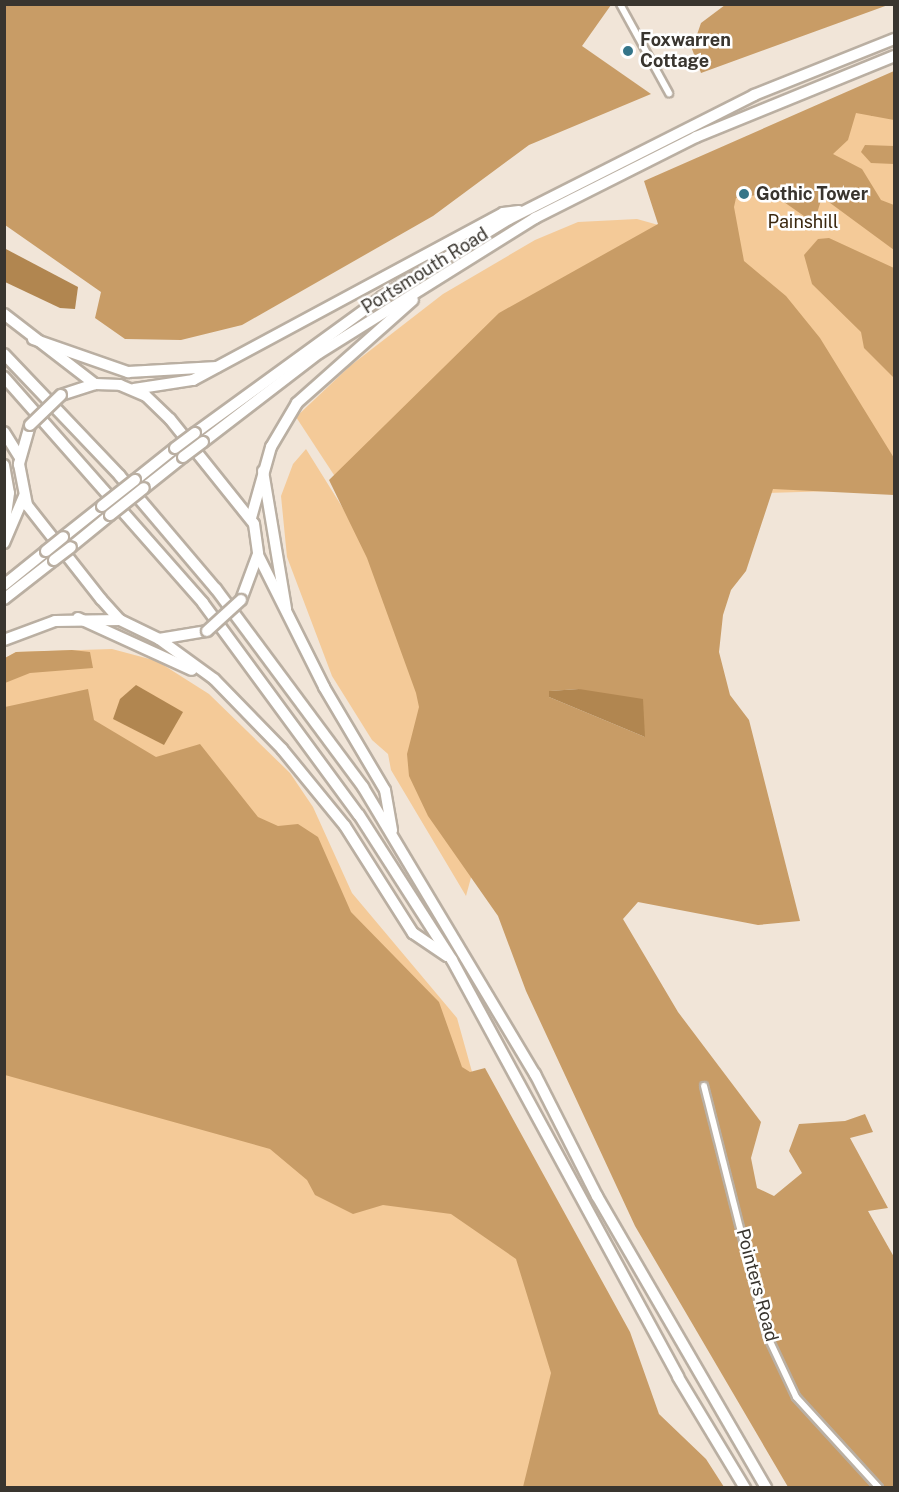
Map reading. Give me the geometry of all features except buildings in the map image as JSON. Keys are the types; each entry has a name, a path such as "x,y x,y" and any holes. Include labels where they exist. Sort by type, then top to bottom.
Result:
{"highway":[{"name":"Portsmouth Road","path":"4,599 50,555 63,537 175,448 382,297 526,210 754,95 894,39"},
{"name":"Portsmouth Road","path":"4,585 50,555 71,547 183,457 320,353 441,276 634,166 784,98 894,56"},
{"path":"19,456 30,425 61,395 95,384 134,389 183,384 503,213 526,210"},
{"path":"392,830 385,790 258,554 251,518 263,471 278,433 305,394 441,276"},
{"path":"4,314 33,339 95,384"},
{"path":"33,339 128,372 217,367"},
{"path":"4,354 120,476 216,589 392,830 766,1488"},
{"path":"4,377 203,603 359,815 452,960 678,1377 745,1488"},
{"path":"134,389 164,412 251,518"},
{"path":"4,432 19,456 24,496 33,516 120,620"},
{"path":"4,465 9,493 4,527"},
{"path":"263,471 274,557 288,593 286,609"},
{"path":"4,543 24,496"},
{"path":"159,639 207,631 241,600 258,554"},
{"path":"4,640 30,627 78,618 120,620 159,639 214,679 317,789 413,933 452,960"},
{"path":"78,618 214,679"}],"street":[{"path":"620,4 669,93"},
{"name":"Pointers Road","path":"704,1086 767,1335 796,1397 879,1488"}],"green space":[{"name":"Painshill","path":"894,78 894,480 834,491 767,493 703,194"},
{"path":"637,219 669,228 353,504 296,417 350,366 443,294 535,240 578,222"},
{"path":"306,449 502,763 466,896 391,770 388,754 372,740 332,676 287,557 281,496 293,464"},
{"path":"112,649 157,661 209,694 290,773 313,807 352,893 457,1018 503,1183 602,1487 5,1488 5,658 16,652"}],"shaded area":[{"path":"4,5 611,5 582,46 651,94 529,145 433,216 242,325 181,340 125,339 95,318 101,292 5,225"},
{"path":"725,5 888,5 701,73 692,49 701,23"},
{"path":"894,71 894,120 856,113 848,140 833,154 862,169 881,200 894,205 894,250 822,197 814,223 771,193 736,198 734,207 744,261 786,296 820,338 894,458 894,495 773,489 746,571 731,590 723,615 719,652 730,695 749,720 800,921 758,925 638,902 623,919 678,1012 761,1122 751,1158 757,1188 774,1196 802,1173 789,1151 799,1124 845,1121 865,1114 873,1132 850,1138 888,1208 868,1211 894,1257 894,1487 788,1487 635,1226 526,991 498,916 428,816 409,776 407,754 419,707 416,693 367,558 329,480 499,313 658,224 644,181","holes":["579,689 645,737 549,697 550,691"]},
{"path":"865,145 894,146 894,164 871,163 861,152"},
{"path":"829,238 894,268 894,378 864,348 861,332 812,284 804,255 818,239"},
{"path":"4,248 78,287 75,309 60,308 5,282"},
{"path":"72,650 90,652 93,668 30,673 5,683 5,658 16,652"},
{"path":"136,685 183,712 164,745 113,719 120,699"},
{"path":"88,689 94,720 156,757 200,744 258,817 278,826 298,824 318,837 351,912 439,1002 462,1067 470,1072 485,1068 630,1332 659,1414 706,1459 724,1487 523,1487 551,1373 516,1259 451,1214 383,1205 353,1214 315,1195 307,1180 270,1149 5,1075 5,707"},
{"path":"579,689 643,699 645,737 549,697 549,691"}],"place":[{"name":"Foxwarren Cottage","path":"628,51"},
{"name":"Gothic Tower","path":"744,194"}]}
